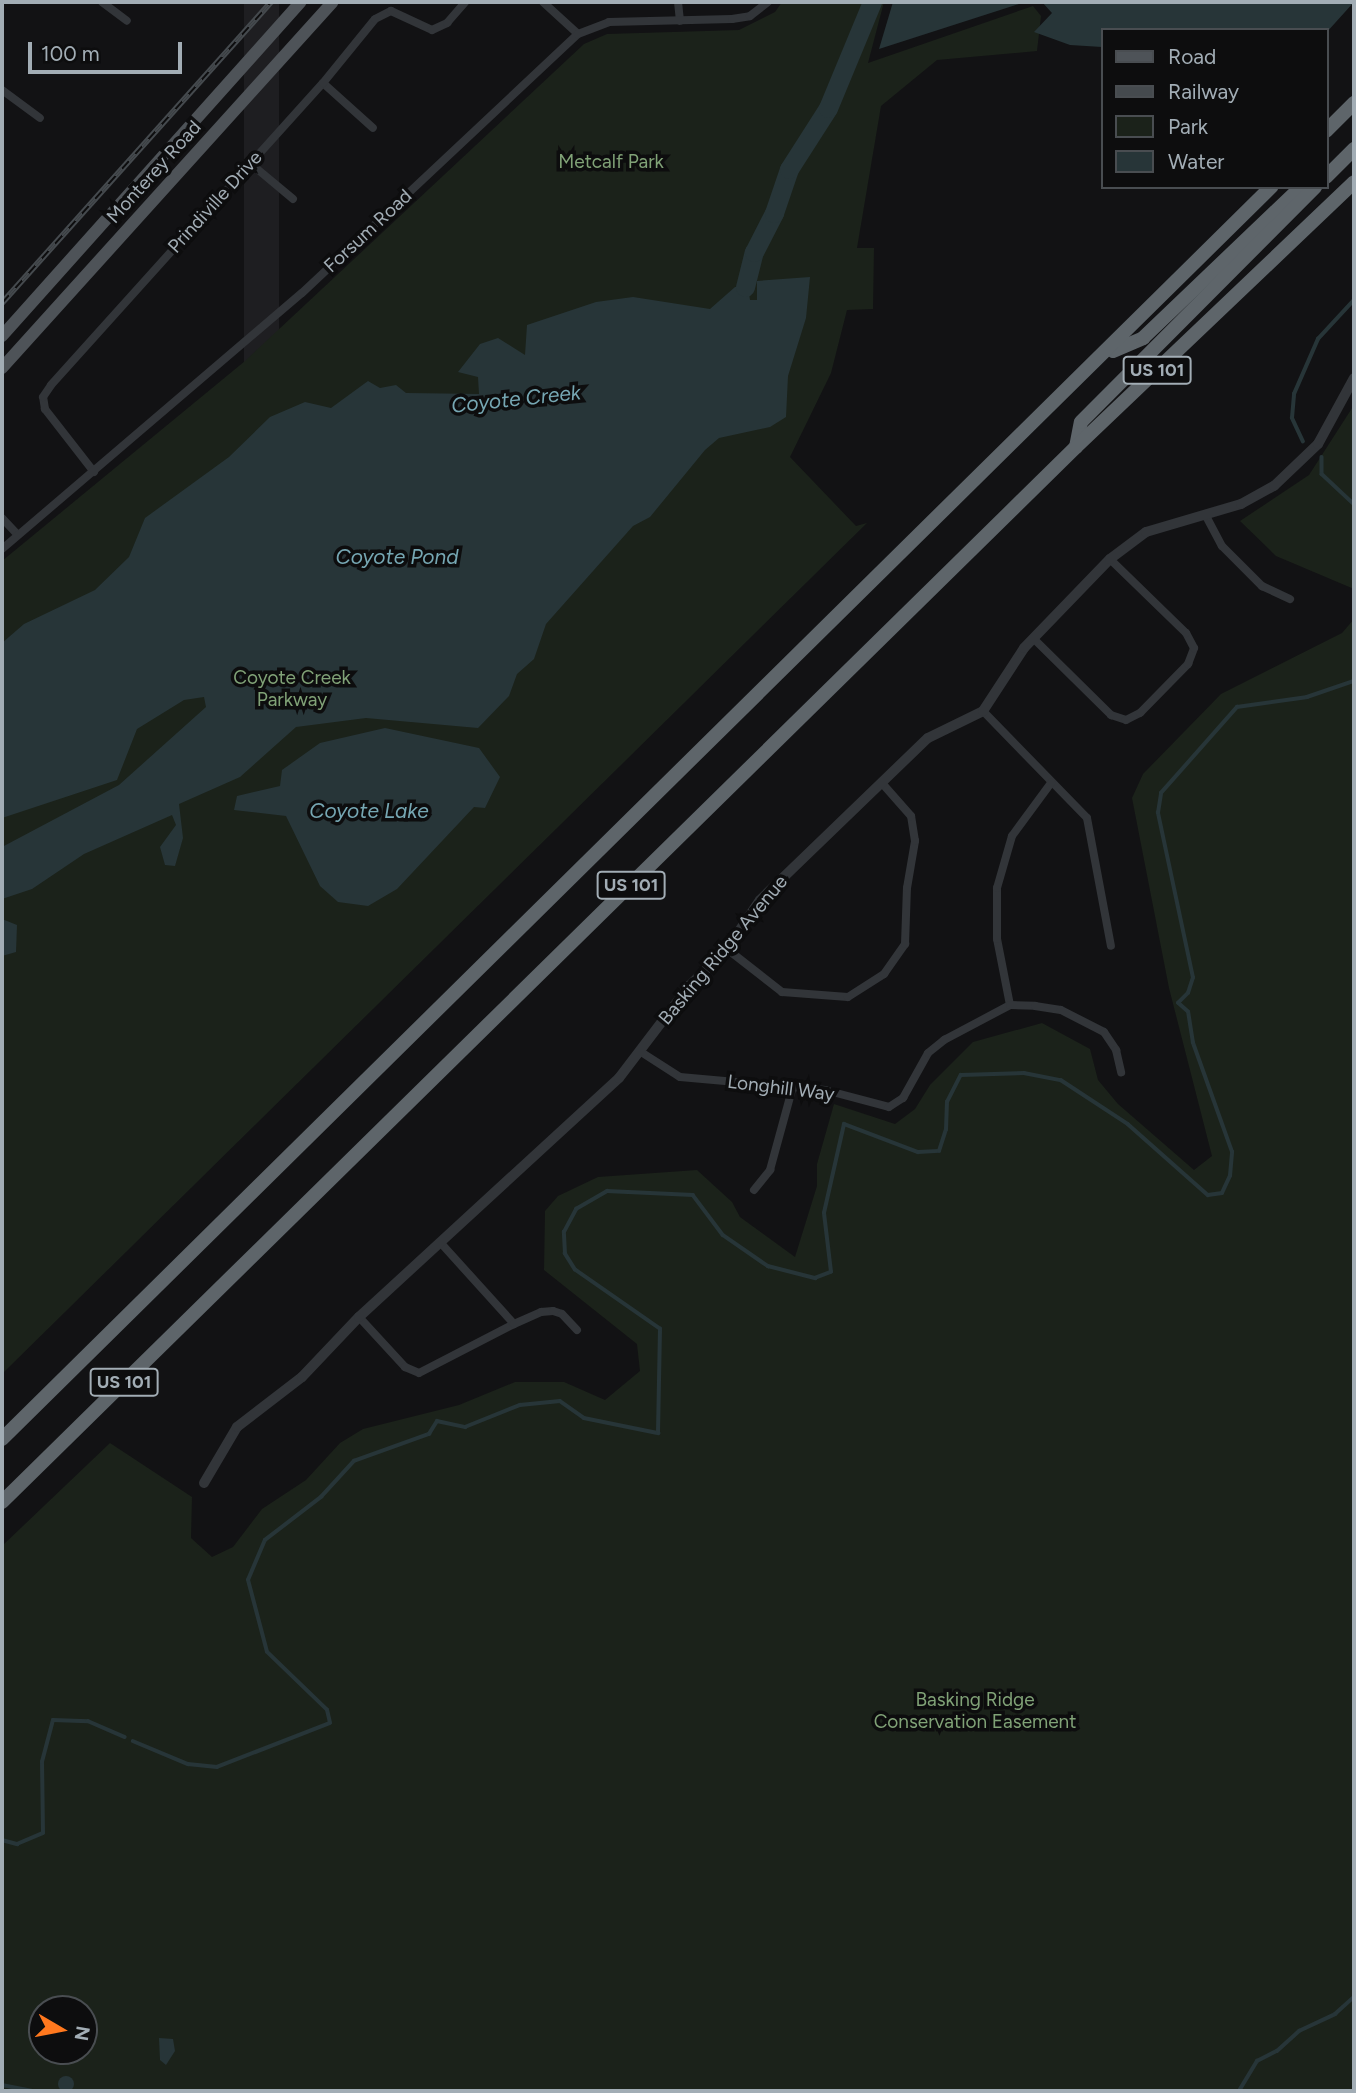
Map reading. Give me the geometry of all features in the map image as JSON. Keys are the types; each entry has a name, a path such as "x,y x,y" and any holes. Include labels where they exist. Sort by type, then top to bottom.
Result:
{"highway":[{"path":"1328,129 1354,103"},
{"path":"1328,161 1354,136"},
{"path":"1328,175 1354,149"},
{"name":"US 101","path":"2,1502 1076,447 1354,182"},
{"name":"US 101","path":"2,1439 1106,354 1269,189"},
{"path":"1106,354 1143,338 1299,189"},
{"path":"1076,447 1081,422 1313,189"}],"main road":[{"name":"Monterey Road","path":"2,336 301,2"},
{"name":"Monterey Road","path":"2,368 333,2"}],"street":[{"path":"102,2 127,20"},
{"name":"Prindiville Drive","path":"94,472 45,409 43,397 323,83 375,19 391,11 432,30 447,23 465,2"},
{"path":"543,2 578,34"},
{"path":"678,2 680,21"},
{"name":"Forsum Road","path":"2,549 302,293 578,34 608,22 712,22 750,16 768,2"},
{"path":"323,83 373,128"},
{"path":"2,90 40,118"},
{"path":"250,163 293,199"},
{"name":"Basking Ridge Avenue","path":"204,1483 237,1427 302,1377 359,1317 618,1078 690,986 727,949 760,900 928,738 983,710 1033,638 1110,559 1146,532 1174,521 1206,516 1258,496 1294,469 1318,444 1354,378"},
{"path":"1206,516 1215,537 1254,578 1290,599"},
{"path":"2,518 19,535"},
{"path":"1033,638 1111,715 1126,720 1140,713 1188,664 1194,648 1186,633 1110,559"},
{"path":"983,710 1089,823 1111,946"},
{"path":"727,949 782,992 848,997 884,974 905,944 907,888 915,841 911,816 881,782"},
{"path":"1051,783 1012,836 999,879 995,919 1010,1005 1048,1007 1083,1018 1111,1040 1121,1072"},
{"name":"Longhill Way","path":"641,1052 680,1077 793,1086 889,1107 903,1097 936,1047 1010,1005"},
{"path":"754,1191 770,1170 793,1086"},
{"path":"440,1241 514,1324"},
{"path":"359,1317 405,1367 419,1373 541,1312 562,1314 577,1330"}],"shaded area":[{"path":"244,2 279,2 279,365 244,365"}],"green space":[{"name":"Coyote Creek Parkway","path":"782,2 884,2 868,63 1033,6 1041,16 1037,51 937,60 881,106 857,248 874,248 873,309 847,310 831,373 790,457 856,526 867,523 2,1374 2,561 245,361 584,44 607,34 739,30 775,12"},
{"path":"1354,405 1354,589 1276,556 1240,521 1309,475"},
{"name":"Basking Ridge Conservation Easement","path":"1354,619 1354,2091 2,2091 2,1546 110,1443 192,1497 191,1538 212,1557 233,1547 262,1509 306,1480 340,1443 363,1429 459,1405 515,1382 564,1382 605,1400 640,1371 637,1344 544,1270 545,1211 558,1196 598,1177 697,1170 732,1202 740,1217 795,1257 817,1186 817,1164 834,1104 895,1124 915,1109 930,1085 973,1042 1042,1023 1090,1049 1098,1080 1118,1104 1194,1170 1212,1156 1169,988 1132,798 1143,774 1221,694 1342,633"}],"water":[{"path":"893,2 1025,2 879,49"},
{"path":"1042,2 1354,2 1328,31 1328,28 1100,28 1100,47 1070,45 1034,32 1052,13"},
{"name":"Coyote Pond","path":"810,277 806,318 788,376 786,417 770,427 719,438 705,450 650,517 633,526 546,624 534,659 517,674 509,696 478,728 366,718 296,727 240,777 179,804 183,838 175,866 165,865 160,847 176,825 172,815 84,854 32,889 2,899 2,847 119,785 206,707 204,697 184,700 137,729 117,780 2,818 2,643 24,624 95,590 129,557 145,518 229,457 270,417 305,402 331,408 368,381 380,388 396,385 406,393 479,394 478,377 458,372 480,344 498,338 525,355 527,325 596,302 633,297 710,309 735,287 748,286 750,300 757,300 757,281"},
{"name":"Coyote Lake","path":"385,728 479,748 500,777 485,808 474,807 397,889 368,906 338,902 320,886 286,816 234,810 237,796 280,786 282,770 320,743"},
{"path":"2,919 17,925 16,952 2,956"},
{"path":"159,2038 173,2039 175,2051 166,2065 160,2060"},
{"path":"63,2076 69,2076 74,2084 72,2090 63,2092 58,2087 58,2081"}],"waterway":[{"name":"Coyote Creek","path":"745,287 754,252 774,213 789,169 828,108 872,2"},
{"path":"1303,442 1292,418 1294,394 1318,339 1354,300"},
{"path":"1322,457 1322,474 1354,504"},
{"path":"133,1741 188,1764 217,1767 330,1723 327,1710 267,1652 248,1580 265,1540 321,1497 354,1461 429,1434 437,1421 465,1427 520,1405 560,1401 584,1418 658,1433 660,1329 575,1270 565,1254 564,1232 576,1209 607,1191 693,1195 723,1235 768,1266 815,1278 831,1272 824,1213 844,1124 918,1152 939,1151 946,1130 947,1102 961,1075 1024,1073 1061,1080 1128,1124 1208,1195 1222,1193 1230,1176 1232,1152 1193,1043 1188,1012 1178,1003 1188,993 1193,978 1158,813 1161,793 1237,707 1307,697 1354,681"},
{"path":"2,1840 17,1844 43,1833 42,1762 53,1720 88,1721 125,1737"},
{"path":"1239,2091 1257,2061 1277,2051 1299,2031 1335,2014 1354,1997"},
{"path":"2,2085 33,2091"}],"railway":[{"path":"2,303 271,2"}],"park label":[{"name":"Metcalf Park","path":"611,162"}]}
